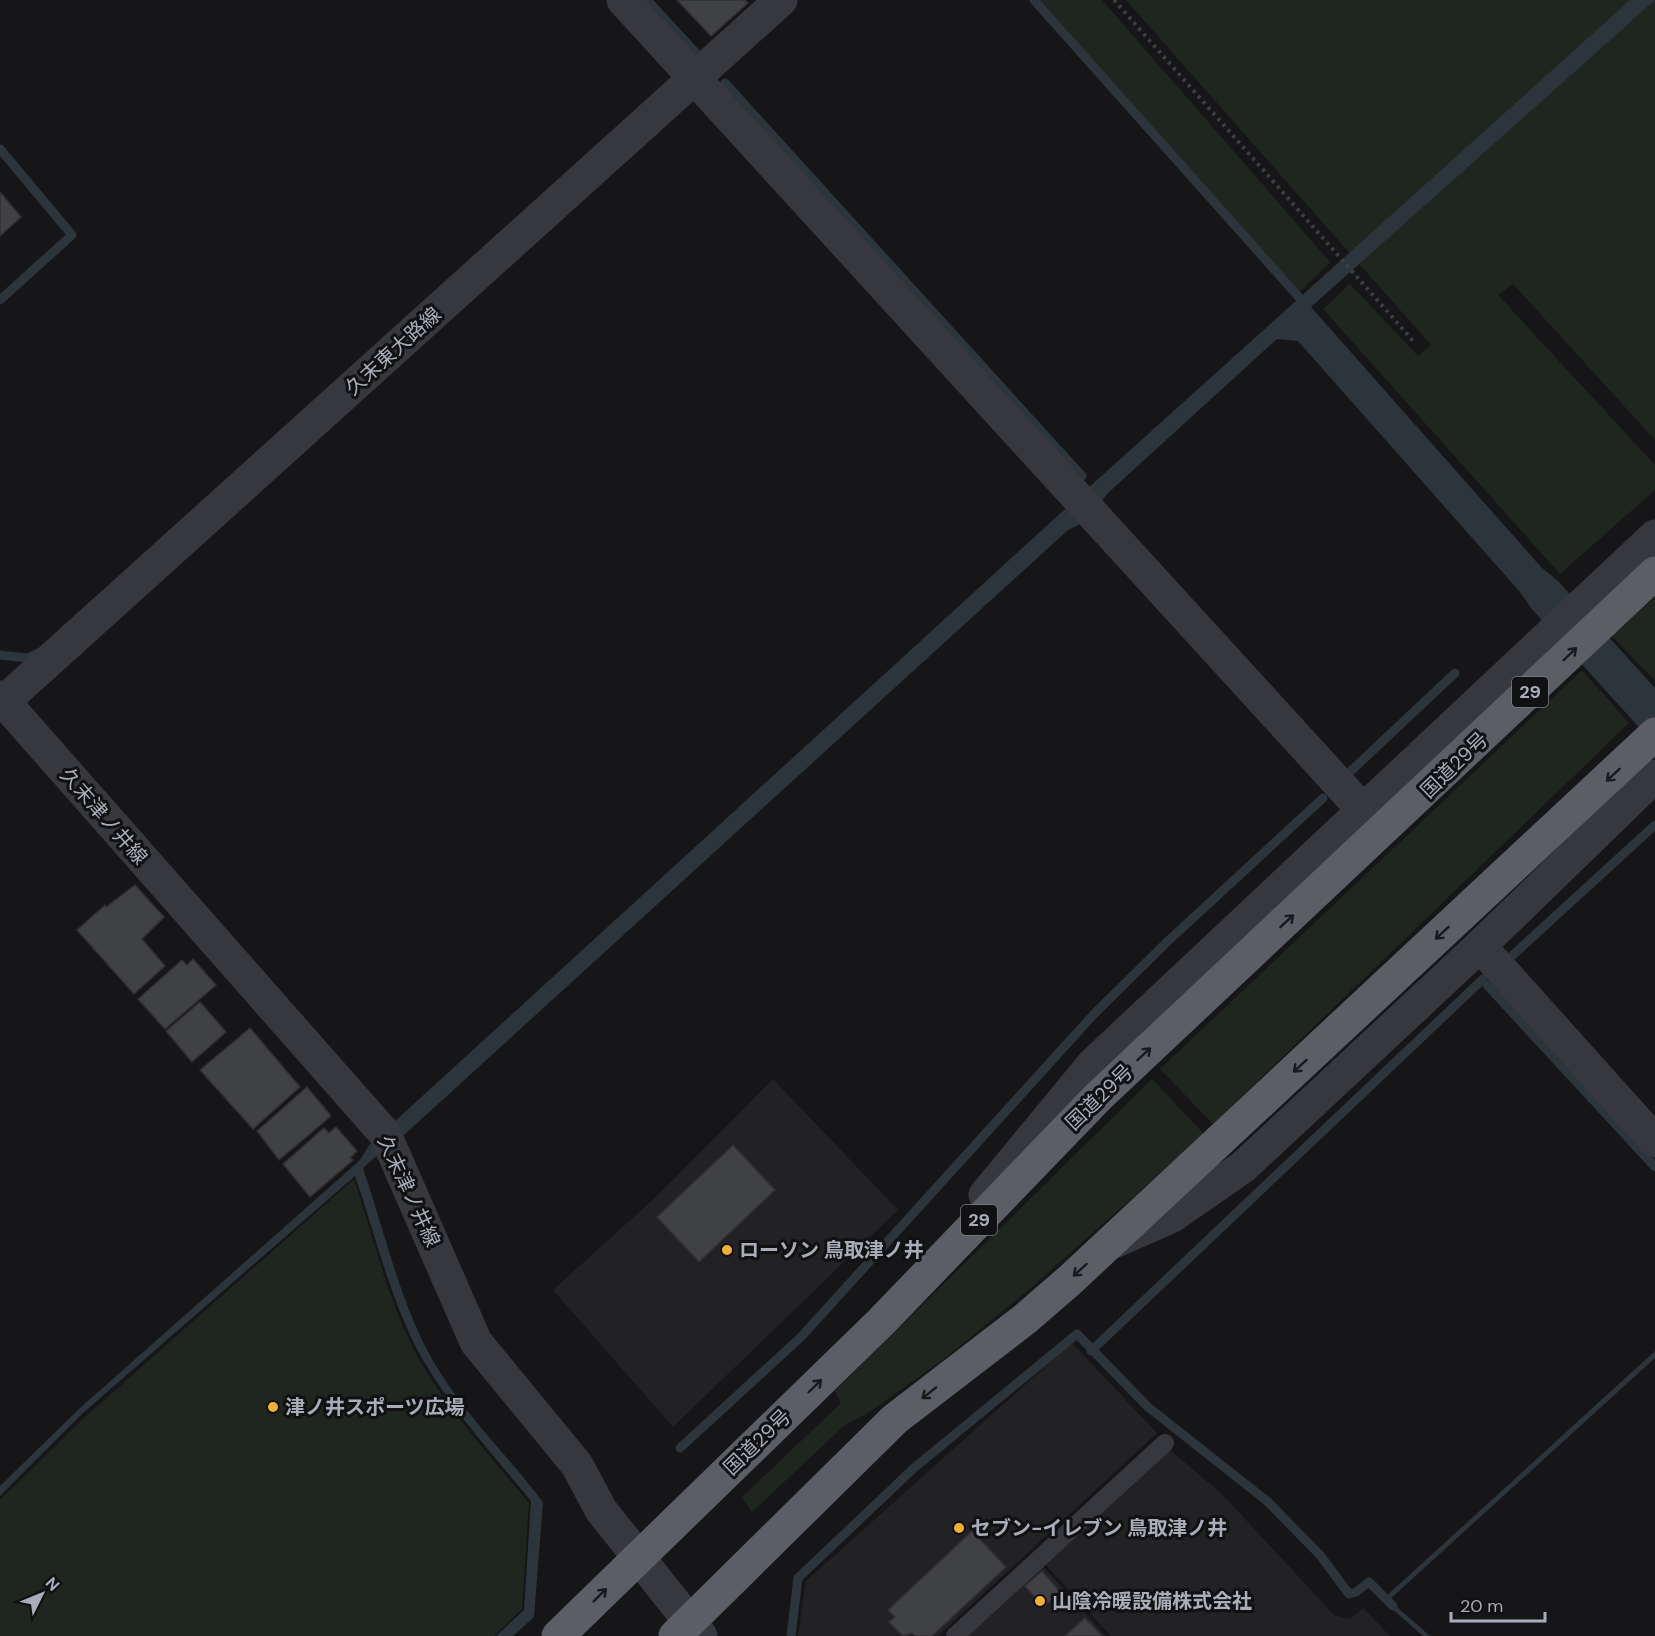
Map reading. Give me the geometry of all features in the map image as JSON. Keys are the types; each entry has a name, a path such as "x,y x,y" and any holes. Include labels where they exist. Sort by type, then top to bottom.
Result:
{"highway":[{"name":"国道29号","path":"558,1636 881,1322 1098,1097 1406,810 1655,573"},
{"path":"689,1631 895,1419 1025,1319 1109,1244 1655,734"}],"street":[{"path":"623,0 1362,809"},
{"name":"久末東大路線","path":"1,702 781,0"},
{"path":"881,1322 1093,1064 1541,640 1655,536"},
{"name":"久末津ノ井線","path":"1,702 385,1134 476,1342 577,1465 601,1510 639,1557 689,1631"},
{"path":"1109,1244 1171,1217 1243,1167 1480,946 1655,776"},
{"path":"1480,946 1655,1141"}],"lane":[{"path":"955,1636 1165,1443"}],"path":[{"path":"1114,0 1415,343"}],"shaded area":[{"path":"1036,0 1102,0 1330,262 1300,292"},
{"path":"1126,0 1655,0 1655,440 1513,284 1498,295 1655,465 1655,490 1560,574 1323,309 1350,284 1418,356 1431,345"},
{"path":"1630,0 1655,0 1311,307 1541,567 1558,581 1655,688 1655,745 1531,608 1520,592 1298,341 1277,339 1108,493 1083,523 1068,530 404,1135 393,1123 1087,489"},
{"path":"1655,597 1655,681 1612,636"},
{"path":"1582,670 1629,723 1213,1124 1160,1069"},
{"name":"ローソン 鳥取津ノ井","path":"773,1079 898,1210 673,1427 553,1290 659,1194"},
{"path":"1152,1079 1204,1134 1025,1293 940,1362 865,1415 845,1425 752,1512 742,1497 841,1403 835,1391"},
{"path":"372,1141 382,1151 363,1168 404,1297 425,1346 449,1387 543,1502 534,1617 513,1636 496,1636 524,1610 531,1501 461,1415 423,1360 393,1293 355,1176 83,1413 0,1496 0,1486 80,1408 359,1161"},
{"name":"津ノ井スポーツ広場","path":"354,1179 399,1318 420,1361 458,1416 529,1503 522,1609 494,1636 0,1636 0,1500 86,1416"},
{"name":"セブン-イレブン 鳥取津ノ井","path":"1072,1343 1157,1433 938,1636 798,1636 806,1581"},
{"path":"1655,1351 1655,1358 1389,1600 1430,1636 1423,1636 1382,1600"},
{"path":"1169,1449 1222,1494 1334,1615 1350,1619 1363,1608 1390,1636 1111,1636 1044,1563"},
{"name":"山陰冷暖設備株式会社","path":"1042,1565 1106,1636 968,1636"}],"building":[{"path":"677,0 745,0 748,3 711,36"},
{"path":"0,192 21,217 0,236"},
{"path":"135,885 164,917 142,939 165,966 134,994 77,930 105,905 106,907"},
{"path":"193,959 216,985 165,1029 138,999 182,960 187,965"},
{"path":"200,1002 226,1032 192,1062 166,1031"},
{"path":"250,1028 300,1087 253,1129 200,1070"},
{"path":"307,1087 331,1116 279,1160 257,1131"},
{"path":"336,1127 357,1151 350,1158 353,1160 310,1197 283,1164 324,1128 329,1133"},
{"path":"733,1145 775,1190 699,1262 657,1217"},
{"path":"972,1531 1006,1567 932,1636 915,1636 912,1633 903,1636 889,1622 895,1617 888,1610"},
{"path":"1042,1571 1060,1592 1044,1607 1025,1586"},
{"path":"1085,1618 1102,1636 1065,1636"}],"waterway":[{"path":"647,0 697,54"},
{"path":"1034,0 1305,304"},
{"path":"725,83 1082,476"},
{"path":"0,149 72,235 0,300"},
{"path":"0,655 27,658 38,653"},
{"path":"1352,770 1455,673"},
{"path":"680,1448 801,1337 1094,1014 1168,941 1323,798"},
{"path":"1513,955 1655,825"},
{"path":"1091,1351 1483,979"},
{"path":"1487,985 1655,1167"},
{"path":"791,1636 798,1578 914,1468 1077,1334 1148,1407 1267,1501 1320,1555 1349,1594 1356,1592 1369,1582 1393,1606"}],"place":[{"name":"ローソン 鳥取津ノ井","path":"727,1250"},
{"name":"津ノ井スポーツ広場","path":"273,1407"},
{"name":"セブン-イレブン 鳥取津ノ井","path":"959,1528"},
{"name":"山陰冷暖設備株式会社","path":"1040,1601"}]}
